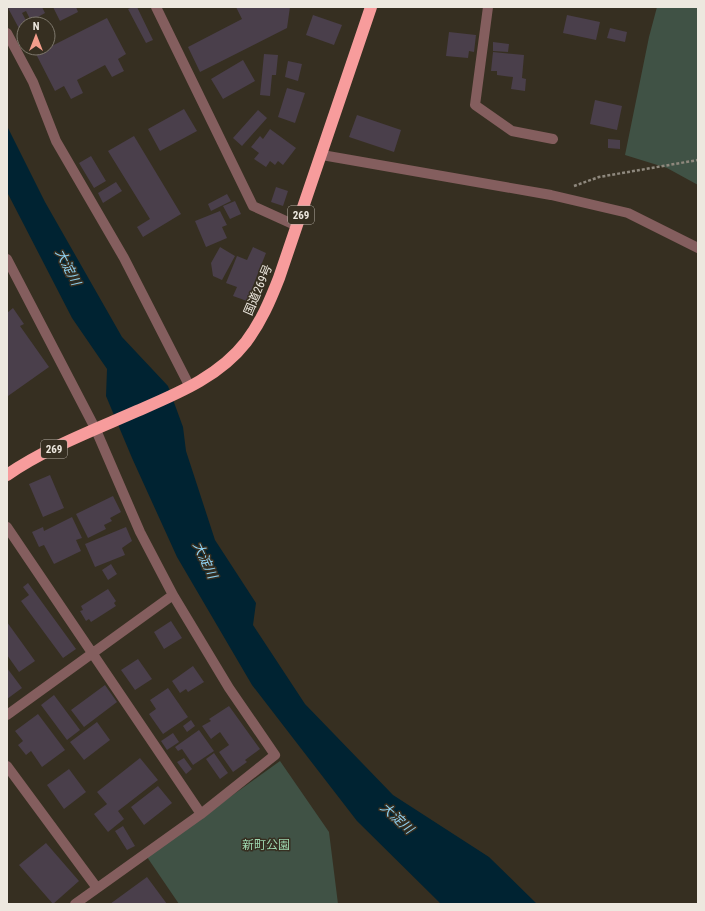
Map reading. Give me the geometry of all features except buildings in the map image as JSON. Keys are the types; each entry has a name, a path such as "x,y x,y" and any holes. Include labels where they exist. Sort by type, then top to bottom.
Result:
{"highway":[{"name":"国道269号","path":"7,475 53,449 186,389 224,365 245,343 263,317 322,155 371,7"}],"street":[{"path":"156,7 253,206 297,226"},
{"path":"488,7 475,105 512,131 553,139"},
{"path":"7,32 32,82 56,142 124,258 186,389"},
{"path":"322,155 551,194 628,213 698,248"},
{"path":"7,259 100,428 140,532 173,595 229,688 275,755 201,814 75,904"},
{"path":"7,527 91,654 201,814"},
{"path":"7,715 173,595"},
{"path":"7,766 97,888"}],"path":[{"path":"551,194 599,177 698,160"}],"green space":[{"path":"657,7 698,7 698,185 667,168 625,155 649,37"},
{"name":"新町公園","path":"280,761 329,832 338,904 179,904 147,857"}],"water":[{"name":"大淀川","path":"7,126 45,202 122,337 168,386 183,427 186,451 215,540 256,603 253,625 305,704 393,795 489,857 537,904 441,904 357,821 252,685 177,557 132,458 106,396 107,369 72,318 7,192"}]}
